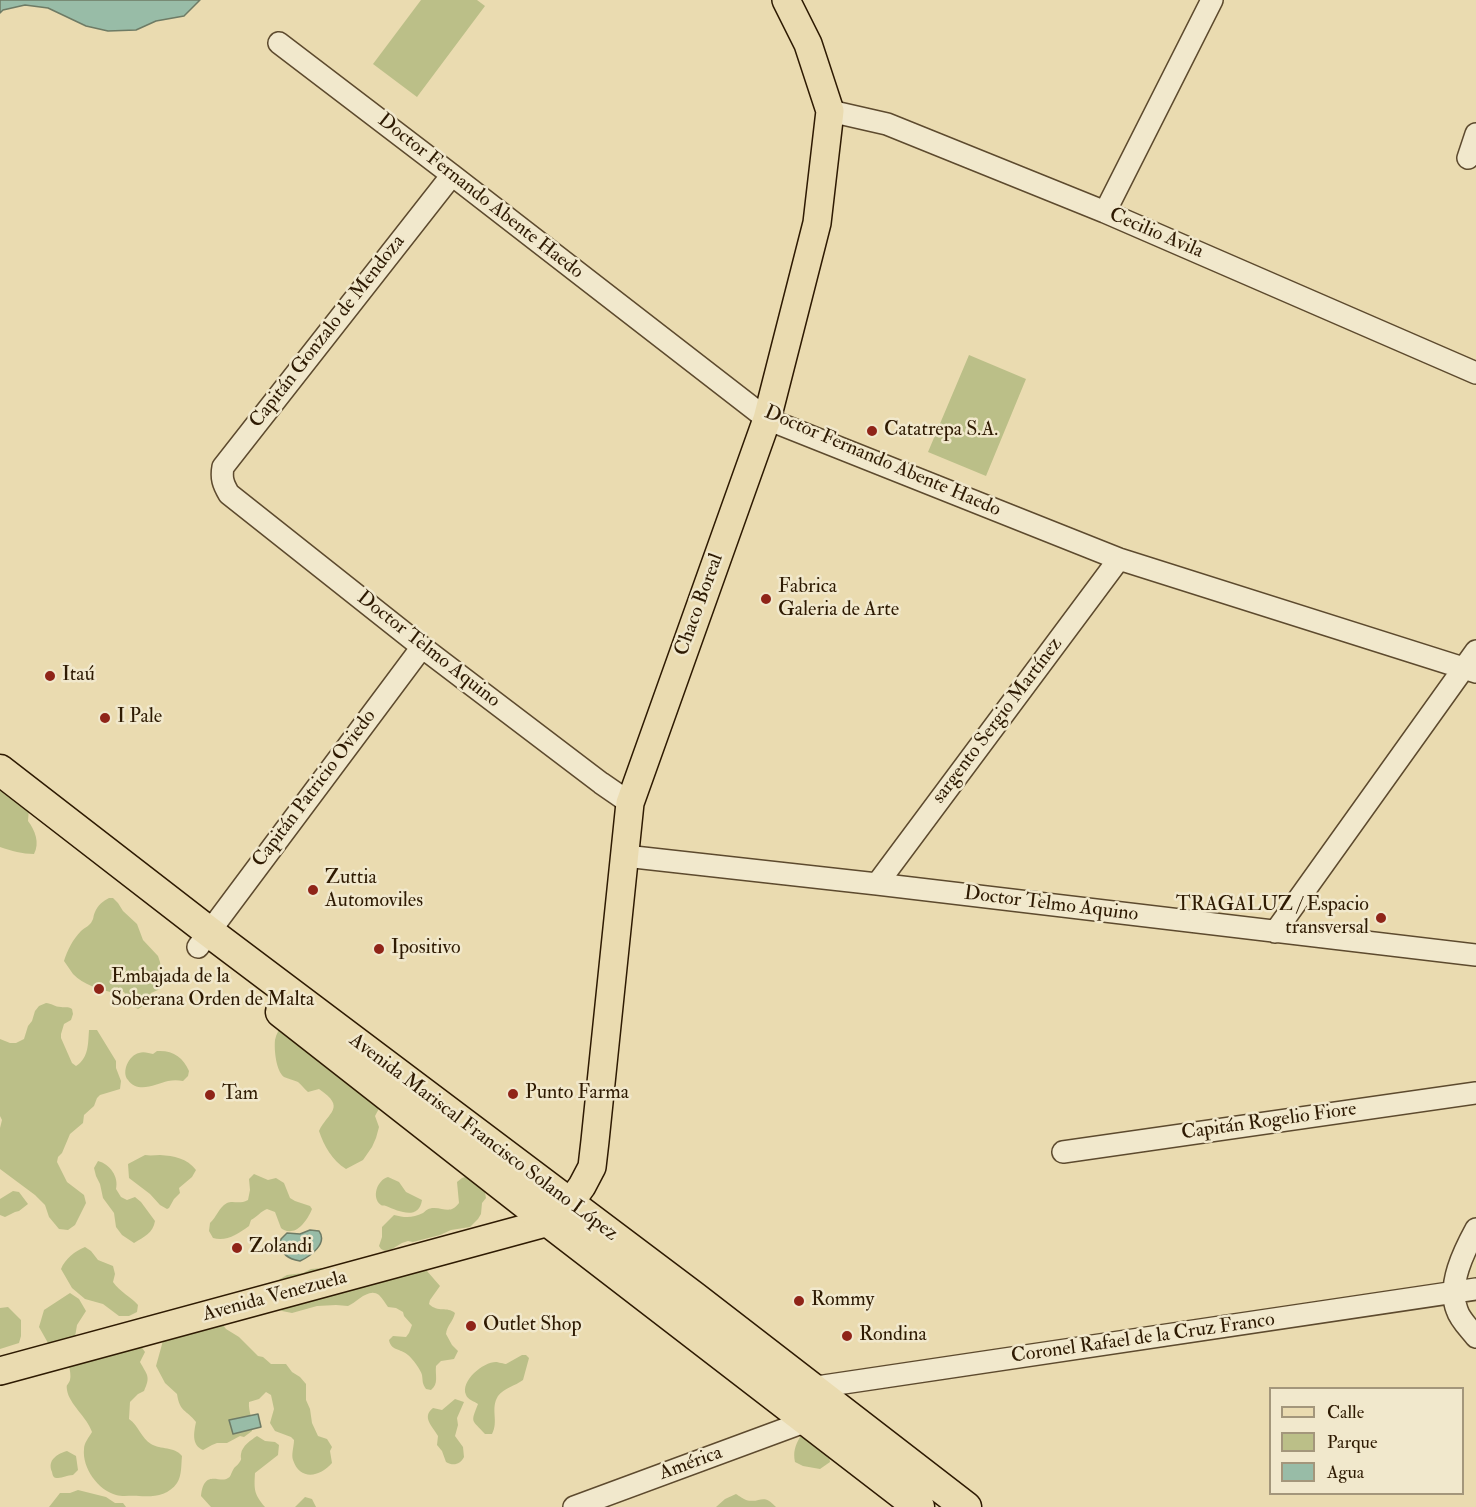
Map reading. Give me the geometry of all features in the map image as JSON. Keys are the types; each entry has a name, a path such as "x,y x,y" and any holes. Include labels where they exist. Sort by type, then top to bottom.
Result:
{"highway":[{"name":"Avenida Mariscal Francisco Solano López","path":"0,770 203,939"},
{"name":"Avenida Mariscal Francisco Solano López","path":"0,794 203,939 560,1214 807,1421 919,1507"},
{"name":"Avenida Mariscal Francisco Solano López","path":"560,1214 694,1297 966,1507"}],"main road":[{"name":"Chaco Boreal","path":"560,1214 582,1186 592,1167 630,803 767,419 817,223 830,111 808,44 786,0"},
{"name":"Avenida Venezuela","path":"0,1371 560,1214"}],"street":[{"path":"1105,212 1212,0"},
{"name":"Doctor Fernando Abente Haedo","path":"279,44 767,419 1119,559 1470,670"},
{"name":"Cecilio Avila","path":"830,111 887,124 1105,212 1476,373"},
{"path":"1468,158 1476,134"},
{"name":"Capitán Gonzalo de Mendoza","path":"229,494 223,484 221,475 223,467 452,175"},
{"name":"Doctor Telmo Aquino","path":"229,494 422,647 630,803"},
{"name":"sargento Sergio Martínez","path":"877,884 1119,559"},
{"name":"Capitán Patricio Oviedo","path":"203,939 422,647"},
{"path":"1275,932 1470,670 1476,651"},
{"name":"Doctor Telmo Aquino","path":"625,856 1476,955"},
{"name":"Capitán Rogelio Fiore","path":"1063,1152 1476,1093"},
{"path":"1476,1229 1457,1268 1454,1293 1457,1311 1476,1337"},
{"name":"Coronel Rafael de la Cruz Franco","path":"810,1388 1476,1290"},
{"name":"América","path":"584,1505 807,1421"}],"green space":[{"path":"421,0 477,0 485,6 417,97 373,64"},
{"path":"969,355 1026,379 986,476 928,452"},
{"path":"0,787 29,808 28,821 35,832 37,841 34,854 0,847"},
{"path":"113,898 137,924 143,940 158,956 160,962 163,983 138,1009 132,1006 124,992 118,990 114,993 82,981 73,974 64,961 75,938 91,923 99,905"},
{"path":"46,1003 72,1009 71,1020 64,1024 61,1038 72,1063 76,1066 83,1059 87,1050 89,1030 97,1030 116,1061 121,1081 120,1089 97,1098 94,1106 84,1115 83,1123 70,1134 58,1157 57,1162 67,1182 84,1195 86,1203 75,1225 68,1230 59,1229 49,1217 45,1205 0,1169 2,1120 0,1116 0,1039 16,1043 24,1039 35,1011"},
{"path":"283,1022 330,1065 332,1072 382,1103 375,1116 379,1127 372,1147 363,1160 346,1169 329,1152 319,1131 333,1110 332,1101 319,1089 308,1092 298,1082 284,1077 279,1070 275,1055 275,1040"},
{"path":"157,1051 173,1053 180,1058 189,1071 188,1076 183,1081 170,1081 147,1087 132,1084 125,1073 129,1060 141,1052 153,1054"},
{"path":"145,1155 180,1158 196,1170 192,1177 179,1188 180,1193 167,1209 129,1178 128,1164"},
{"path":"98,1161 113,1172 117,1184 116,1189 121,1197 127,1200 135,1197 155,1221 150,1232 134,1243 122,1235 116,1227 114,1213 103,1198 94,1168"},
{"path":"254,1174 268,1180 276,1178 284,1183 290,1198 312,1209 306,1219 298,1229 287,1231 281,1228 275,1212 267,1209 251,1220 249,1226 236,1234 223,1239 213,1238 209,1231 210,1223 227,1203 248,1200 249,1179"},
{"path":"468,1176 482,1186 486,1198 482,1203 481,1214 470,1227 451,1230 413,1242 408,1241 385,1251 381,1249 379,1246 382,1227 394,1215 409,1217 432,1208 453,1209 459,1203 457,1182"},
{"path":"388,1177 399,1182 406,1192 422,1200 417,1210 402,1212 378,1202 376,1194 378,1185"},
{"path":"13,1191 19,1192 28,1204 5,1217 0,1215 0,1199"},
{"path":"85,1247 98,1260 113,1266 115,1274 113,1282 138,1305 137,1312 129,1316 119,1316 103,1304 85,1299 72,1288 61,1269 71,1256"},
{"path":"323,1268 344,1275 427,1268 440,1286 429,1304 432,1307 455,1313 446,1334 458,1351 454,1359 441,1361 436,1366 436,1382 431,1390 426,1389 421,1373 412,1359 390,1344 389,1340 393,1336 406,1337 412,1325 403,1312 388,1307 379,1295 367,1294 348,1306 317,1306 292,1313 282,1311 276,1305 276,1286 280,1279 287,1275"},
{"path":"70,1293 79,1299 86,1311 77,1325 75,1337 58,1346 48,1343 39,1327 44,1310"},
{"path":"8,1307 21,1320 21,1336 19,1343 0,1349 0,1308"},
{"path":"219,1320 226,1329 239,1337 258,1356 271,1364 286,1364 306,1384 306,1400 312,1423 318,1436 327,1439 332,1447 330,1451 332,1463 327,1468 311,1475 305,1474 296,1467 292,1458 294,1440 275,1431 270,1423 274,1409 271,1395 266,1392 259,1399 249,1402 252,1431 244,1437 240,1436 227,1443 217,1443 203,1450 199,1448 194,1438 196,1422 182,1408 177,1394 165,1383 156,1366 164,1337"},
{"path":"138,1342 145,1352 140,1362 147,1376 147,1382 144,1391 130,1402 129,1419 151,1444 179,1453 182,1456 181,1470 177,1483 165,1493 150,1496 119,1496 103,1488 88,1471 84,1447 92,1432 68,1395 69,1366"},
{"path":"522,1355 529,1358 523,1380 498,1396 494,1429 492,1434 485,1434 474,1421 478,1404 467,1397 466,1384 474,1373 485,1365 496,1362 506,1364"},
{"path":"455,1399 464,1402 457,1418 455,1436 463,1447 464,1457 460,1462 451,1464 446,1462 437,1445 438,1436 429,1422 428,1415 433,1408 442,1410"},
{"path":"257,1436 279,1445 278,1455 255,1473 256,1492 265,1507 211,1507 201,1496 205,1482 229,1477 241,1460 243,1448"},
{"path":"800,1437 804,1437 829,1455 830,1462 820,1469 795,1462 795,1449"},
{"path":"67,1451 76,1456 78,1470 73,1475 55,1478 51,1468 52,1461"},
{"path":"78,1490 106,1497 115,1503 123,1503 126,1507 49,1507 60,1493"},
{"path":"736,1494 751,1501 768,1500 776,1507 716,1507 725,1499"},
{"path":"305,1497 312,1499 316,1507 295,1507"}],"water":[{"path":"0,0 200,0 184,16 156,21 136,30 108,31 86,26 48,8 25,5 3,10 0,13"},
{"path":"310,1230 319,1231 321,1240 317,1249 309,1256 300,1261 291,1259 283,1252 281,1239 287,1233 300,1234"},
{"path":"258,1414 261,1427 233,1434 229,1420"}],"place":[{"name":"Catatrepa S.A.","path":"872,431"},
{"name":"Fabrica Galeria de Arte","path":"766,599"},
{"name":"Itaú","path":"50,676"},
{"name":"I Pale","path":"105,718"},
{"name":"Zuttia Automoviles","path":"313,890"},
{"name":"TRAGALUZ / Espacio transversal","path":"1381,918"},
{"name":"Ipositivo","path":"379,949"},
{"name":"Embajada de la Soberana Orden de Malta","path":"99,989"},
{"name":"Punto Farma","path":"513,1094"},
{"name":"Tam","path":"210,1095"},
{"name":"Zolandi","path":"237,1248"},
{"name":"Rommy","path":"799,1301"},
{"name":"Outlet Shop","path":"471,1326"},
{"name":"Rondina","path":"847,1336"}]}
